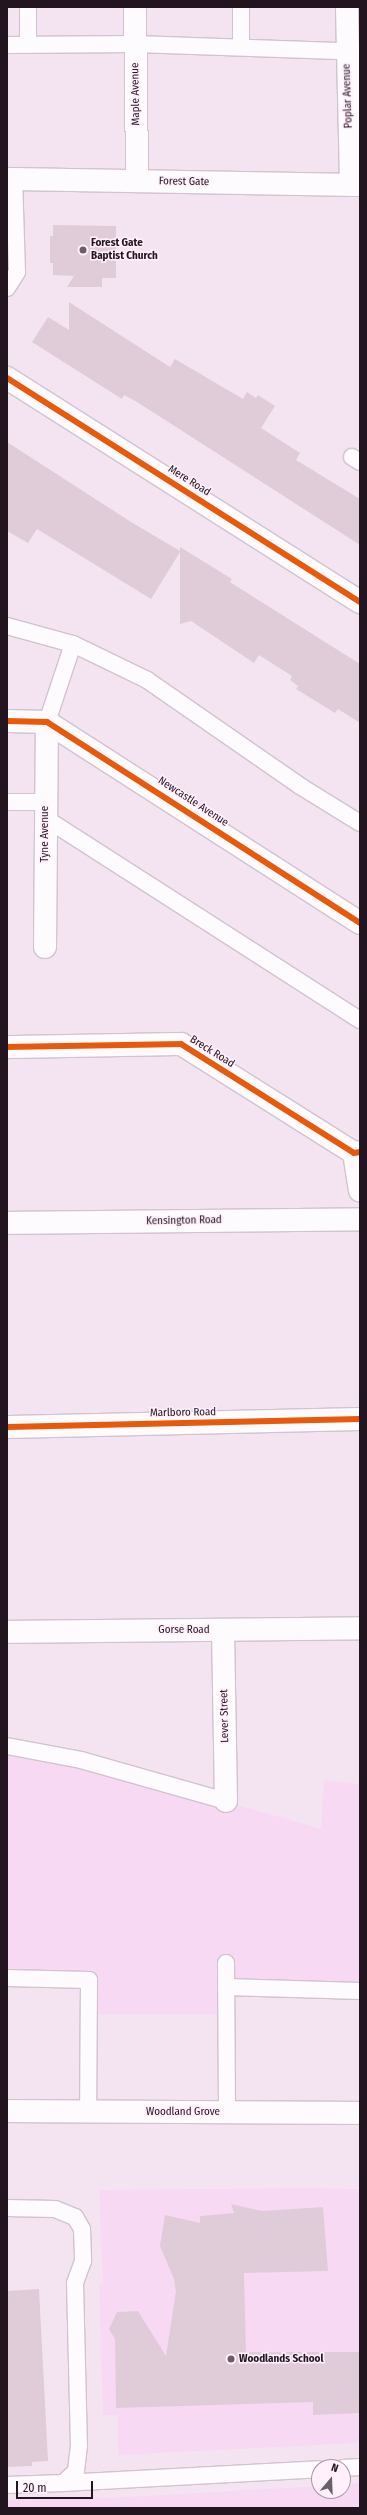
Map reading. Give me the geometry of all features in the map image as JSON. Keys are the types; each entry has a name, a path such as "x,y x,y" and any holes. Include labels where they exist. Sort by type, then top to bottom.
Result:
{"street":[{"name":"Maple Avenue","path":"135,7 137,181"},
{"name":"Poplar Avenue","path":"347,7 353,51 355,185"},
{"name":"Forest Gate","path":"10,179 355,185"},
{"name":"Mere Road","path":"7,378 360,602"},
{"path":"7,721 47,722"},
{"name":"Tyne Avenue","path":"45,947 47,722"},
{"name":"Newcastle Avenue","path":"47,722 360,922"},
{"name":"Breck Road","path":"7,1048 180,1044 357,1152"},
{"path":"357,1152 360,1191"},
{"name":"Kensington Road","path":"7,1223 360,1219"},
{"name":"Marlboro Road","path":"7,1427 360,1419"},
{"name":"Gorse Road","path":"7,1632 360,1628"},
{"name":"Lever Street","path":"223,1630 226,1801"},
{"name":"Woodland Grove","path":"7,2111 360,2113"}],"lane":[{"path":"28,7 28,46"},
{"path":"241,7 241,47"},
{"path":"7,45 135,44 353,51"},
{"path":"7,288 17,272 10,179"},
{"path":"7,626 73,644 147,680 300,786 360,823"},
{"path":"47,722 73,644"},
{"path":"7,802 46,810 360,1020"},
{"path":"7,1746 81,1760 226,1801"},
{"path":"226,1963 227,2112"},
{"path":"7,1978 89,1980 88,2111"},
{"path":"226,1987 360,1991"},
{"path":"7,2208 55,2209 75,2217 82,2229 83,2261 75,2283 79,2446 76,2471 63,2483"},
{"path":"7,2485 311,2469"}],"shaded area":[{"path":"7,1746 81,1760 321,1829 324,1780 360,1784 360,1991 227,1987 226,2014 89,2014 89,1980 7,1978"},
{"name":"Woodlands School","path":"304,2188 360,2189 360,2443 118,2455 118,2415 103,2415 99,2285 103,2284 99,2190"},
{"path":"360,2483 360,2508 7,2508 7,2500 109,2498 311,2486 311,2499 351,2499 351,2484"}],"building":[{"name":"Forest Gate Baptist Church","path":"53,225 116,226 116,278 102,278 102,287 67,287 74,276 53,275 53,263 50,263 50,236 53,236"},
{"path":"69,302 170,367 175,359 243,399 247,392 256,398 258,395 275,406 261,428 300,453 296,460 360,499 360,545 137,402 124,395 122,399 32,342 48,317 69,330"},
{"path":"7,442 131,522 180,551 180,547 232,579 230,582 360,664 360,723 338,709 335,713 296,689 298,686 290,680 292,676 259,655 254,663 191,621 180,624 180,552 151,599 37,529 28,543 7,531"},
{"path":"231,2204 262,2211 323,2207 328,2271 244,2273 246,2352 360,2352 360,2413 313,2415 313,2402 116,2408 115,2339 109,2329 117,2312 138,2311 166,2356 176,2291 174,2279 160,2246 165,2215 200,2223 200,2216 234,2213"},
{"path":"39,2289 48,2461 32,2462 32,2466 7,2467 7,2291"}],"cycle path":[{"path":"7,378 360,602"},
{"path":"7,721 47,722 360,923"},
{"path":"7,1047 181,1044 354,1153 360,1152"},
{"path":"7,1427 360,1419"}],"place":[{"name":"Forest Gate Baptist Church","path":"83,250"},
{"name":"Woodlands School","path":"231,2359"}]}
